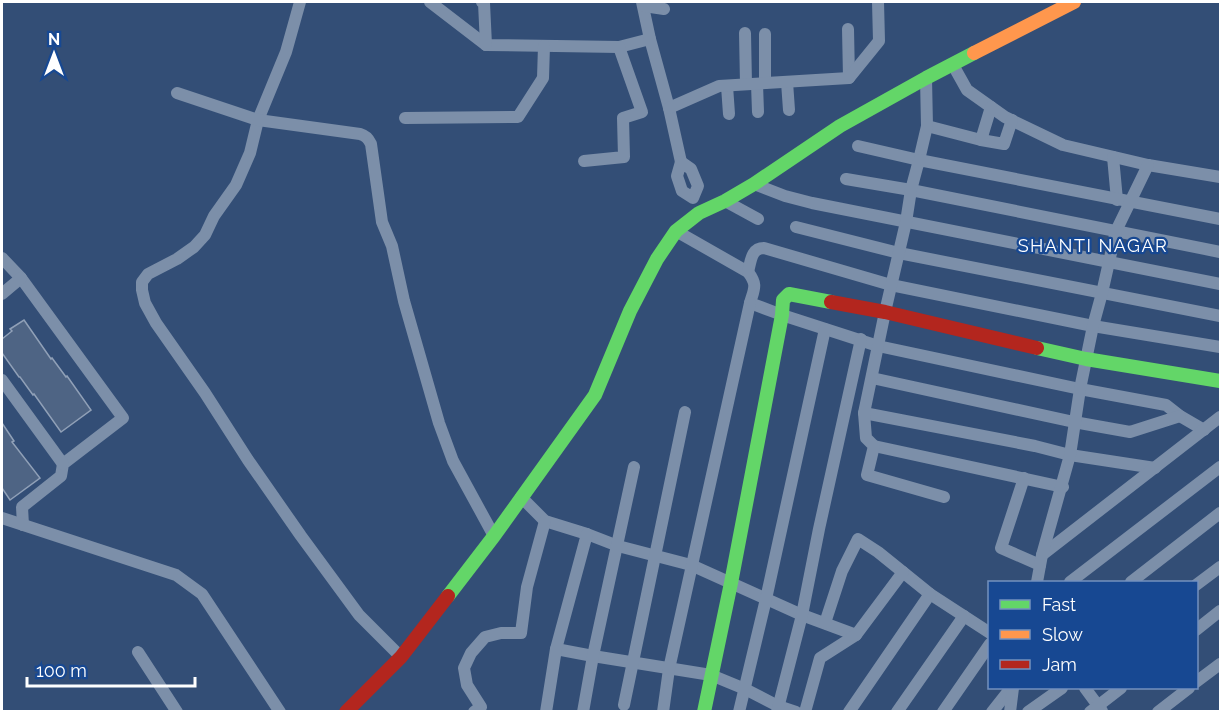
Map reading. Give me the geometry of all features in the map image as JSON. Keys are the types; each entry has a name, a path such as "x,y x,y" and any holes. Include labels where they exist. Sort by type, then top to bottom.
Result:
{"street":[{"path":"300,2 286,52 258,120 250,153 236,185 214,216 205,235 194,247 177,259 148,274 142,282 142,290 145,303 156,323 301,536 359,615 401,657"},
{"path":"430,2 486,45 619,47 650,39"},
{"path":"482,2 484,3 486,45"},
{"path":"669,108 719,86 849,78 879,41 878,2"},
{"path":"346,711 401,657 494,536 595,395 630,311 657,259 676,231 699,213 754,184 840,126 926,78 1074,2"},
{"path":"664,9 643,4 681,162 677,176 682,191 693,198 699,213"},
{"path":"848,29 849,78"},
{"path":"746,33 756,84 758,112"},
{"path":"756,84 765,34"},
{"path":"405,118 518,117 543,78 544,46"},
{"path":"584,161 624,157 623,118 642,112 619,47"},
{"path":"953,65 967,90 1012,120 1063,145 1148,165 1221,177"},
{"path":"926,78 927,126 911,190 864,413 866,438 874,446 1063,487"},
{"path":"787,82 789,110"},
{"path":"727,86 729,114"},
{"path":"177,93 258,120 360,134 368,139 371,144 382,222 392,246 404,300 439,423 453,460 494,536"},
{"path":"981,140 991,107"},
{"path":"927,126 1004,144 1012,120"},
{"path":"858,146 1117,200 1221,219"},
{"path":"1113,157 1117,200"},
{"path":"1037,581 1041,560 1063,487 1086,359 1116,231 1148,165"},
{"path":"846,179 1221,252"},
{"path":"754,184 812,203 1221,284"},
{"path":"725,201 758,219"},
{"path":"796,227 899,253 1221,316"},
{"path":"663,711 669,669 755,285 748,272 676,231"},
{"path":"748,272 755,250 764,248 891,285 1093,326 1221,347"},
{"path":"2,258 21,278 123,418 63,464 61,476 22,507 23,525"},
{"path":"2,294 21,278"},
{"path":"704,711 731,584 785,296 789,294 885,312 1086,359 1221,381"},
{"path":"750,303 878,346 1166,405 1204,430"},
{"path":"739,711 825,329"},
{"path":"777,709 802,615 861,339"},
{"path":"872,378 1130,432 1180,416"},
{"path":"2,380 63,464"},
{"path":"624,705 685,412"},
{"path":"864,413 1035,446 1070,455 1155,468"},
{"path":"1041,560 1221,417"},
{"path":"874,446 867,475 944,497"},
{"path":"583,711 634,467"},
{"path":"1071,581 1221,467"},
{"path":"1024,478 1001,548 1041,560"},
{"path":"521,497 545,521 618,546 692,565 802,615 856,635"},
{"path":"1132,581 1221,513"},
{"path":"2,518 176,575 202,594 280,711"},
{"path":"474,711 481,707 467,685 464,668 471,653 485,637 501,633 521,633 527,587 545,521"},
{"path":"546,711 555,649 587,534"},
{"path":"825,623 842,571 858,539 878,552 930,594 988,632"},
{"path":"1198,584 1221,567"},
{"path":"805,711 820,658 856,635 903,572"},
{"path":"849,711 930,594"},
{"path":"1198,629 1221,611"},
{"path":"897,711 964,616"},
{"path":"943,711 988,647"},
{"path":"555,649 711,675 745,689 777,709 796,711"},
{"path":"138,652 177,711"},
{"path":"1198,681 1221,664"},
{"path":"992,711 1010,689"},
{"path":"1010,711 1012,689"},
{"path":"1028,711 1059,689"},
{"path":"1086,689 1097,709 1119,689"},
{"path":"1158,711 1186,689"}],"building":[{"path":"24,320 91,410 61,432 2,353 2,339 12,331 10,329"},
{"path":"2,423 14,441 12,442 40,478 10,500 2,488"}],"traffic: fast":[{"path":"448,596 595,395 630,311 657,259 676,231 699,213 754,184 840,126 974,53"},
{"path":"704,712 731,583 783,300 789,294 831,302"},
{"path":"1037,348 1086,359 1220,381"}],"traffic: slow":[{"path":"974,53 1074,2"}],"traffic: jam":[{"path":"831,302 885,312 1037,348"},
{"path":"346,712 401,657 448,596"}],"district":[{"name":"SHANTI NAGAR","path":"1093,245"}]}
